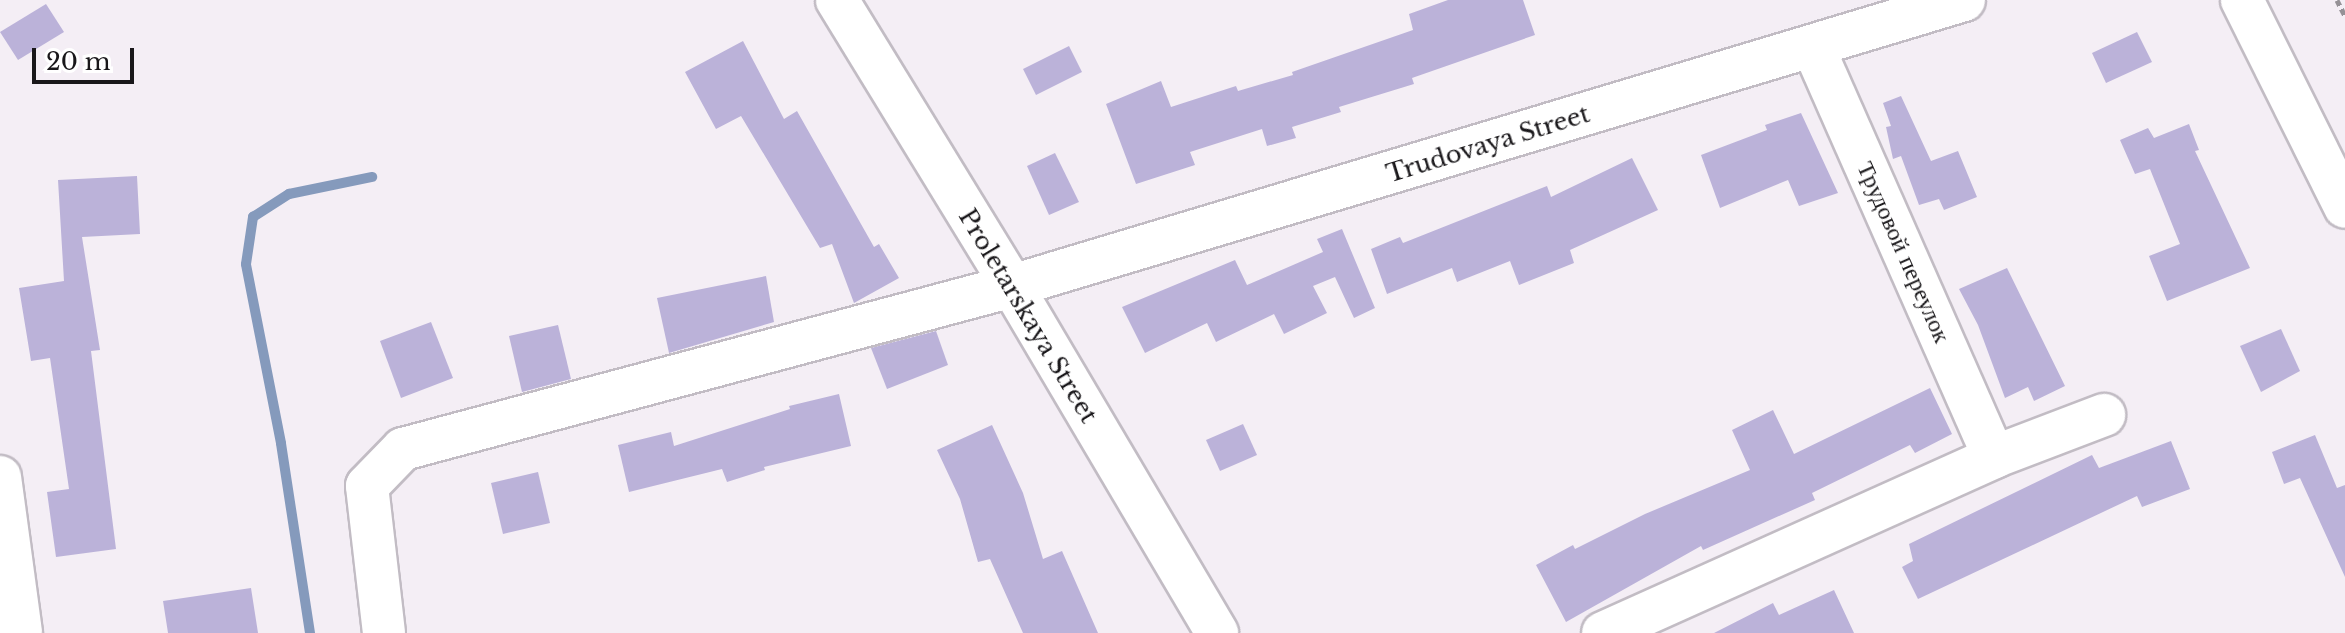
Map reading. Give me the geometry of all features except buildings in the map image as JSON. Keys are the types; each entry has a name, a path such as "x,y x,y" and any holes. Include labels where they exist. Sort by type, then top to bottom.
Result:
{"street":[{"name":"Proletarskaya Street","path":"837,0 1012,286 1217,633"},
{"name":"Trudovaya Street","path":"384,633 367,486 403,449 1012,286 1814,48 1964,0"},
{"path":"2242,0 2345,207"},
{"name":"Трудовой переулок","path":"1814,48 1994,457"},
{"path":"1603,633 1994,457 2104,415"},
{"path":"0,477 21,633"}],"path":[{"path":"2337,0 2345,16"}],"waterway":[{"path":"310,633 281,443 246,264 253,217 289,194 372,177"}]}
